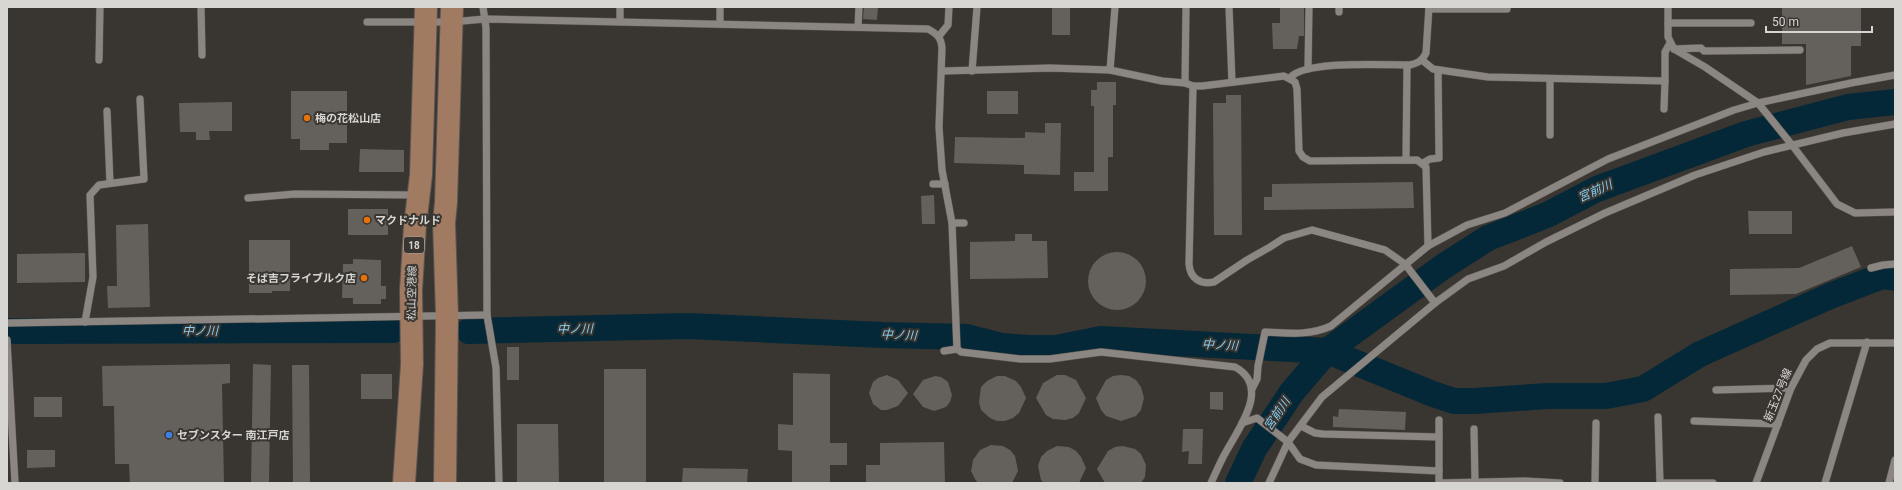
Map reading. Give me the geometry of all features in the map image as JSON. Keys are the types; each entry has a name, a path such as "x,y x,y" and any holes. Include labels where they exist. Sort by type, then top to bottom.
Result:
{"main road":[{"path":"445,483 448,315 444,223 452,14"},
{"name":"松山空港線","path":"404,483 412,364 411,290 415,226 419,195 426,15"}],"street":[{"path":"99,60 100,7"},
{"path":"201,7 202,55"},
{"path":"483,7 486,28 487,315 496,368 499,483"},
{"path":"620,7 620,21"},
{"path":"720,7 720,24"},
{"path":"858,27 859,7"},
{"path":"939,36 948,25 949,7"},
{"path":"972,71 977,7"},
{"path":"1110,70 1115,7"},
{"path":"1185,83 1186,7"},
{"path":"1229,7 1232,82"},
{"path":"1308,69 1309,7"},
{"path":"1290,78 1296,72 1308,69 1353,65 1407,65 1417,63 1422,60 1428,46 1429,8 1507,9 1507,7"},
{"path":"1668,7 1668,37 1672,46 1705,67 1760,106 1790,142 1833,200 1842,208 1862,214 1895,212"},
{"path":"367,22 426,15 452,14 485,19 928,29 939,36 942,48 939,127 945,184 952,223 954,326 956,347 961,352 1020,359 1050,359 1101,352 1225,364 1235,367 1243,372 1249,380 1252,389"},
{"path":"1668,23 1751,23"},
{"path":"1664,109 1665,52 1672,46 1702,48 1704,51 1800,50"},
{"path":"1422,60 1433,69 1495,77 1665,81"},
{"path":"1406,159 1407,65"},
{"path":"942,71 1050,68 1110,70 1162,81 1185,83 1193,86 1277,76 1290,78 1295,82 1297,89 1299,151 1303,157 1310,161 1406,159 1417,160 1423,163 1426,167 1427,174 1428,246"},
{"path":"1423,163 1430,159 1439,158 1438,70"},
{"path":"1211,483 1249,408 1252,389 1257,379 1265,332 1296,334 1317,332 1331,326 1428,246 1467,225 1505,213 1608,160 1713,118 1851,83 1895,75"},
{"path":"1550,79 1550,135"},
{"path":"1193,86 1189,264 1193,277 1200,282 1208,284 1214,282 1284,238 1312,230 1385,250 1405,264 1432,300"},
{"path":"85,322 93,277 90,195 99,184 144,179 140,99"},
{"path":"107,111 110,183"},
{"path":"1269,483 1288,442 1322,396 1361,365 1432,300 1468,279 1504,266 1546,242 1664,187 1790,142 1895,124"},
{"path":"933,184 945,184"},
{"path":"248,198 295,194 419,195"},
{"path":"952,223 964,223"},
{"path":"1871,268 1895,264"},
{"path":"7,323 487,315"},
{"path":"7,340 15,483"},
{"path":"1825,483 1867,342"},
{"name":"新玉27号線","path":"1756,483 1791,388 1806,360 1817,349 1830,343 1895,343"},
{"path":"944,351 956,347"},
{"path":"1716,390 1791,388"},
{"path":"1658,417 1661,483 1712,483"},
{"path":"1242,423 1257,418 1288,442 1300,459 1316,465 1439,471"},
{"path":"1439,420 1439,483 1525,480 1560,483"},
{"path":"1694,421 1778,424"},
{"path":"1595,483 1596,423"},
{"path":"1301,426 1315,433 1323,434 1439,437"},
{"path":"1474,429 1474,482"},
{"path":"1888,483 1895,460"}],"building":[{"path":"864,7 878,7 877,20 863,19"},
{"path":"1052,7 1070,7 1070,35 1052,35"},
{"path":"1280,7 1304,7 1304,36 1299,36 1297,49 1273,49 1272,23 1280,23"},
{"path":"1782,7 1861,7 1861,46 1851,46 1851,76 1806,85 1806,44 1782,44"},
{"path":"1097,82 1116,82 1116,105 1113,105 1113,157 1108,157 1108,191 1074,191 1074,172 1094,172 1094,106 1091,106 1091,90 1097,90"},
{"path":"291,91 347,91 347,143 329,143 329,150 300,150 300,139 291,139"},
{"path":"987,91 1018,91 1018,114 987,114"},
{"path":"1226,95 1241,95 1242,235 1214,235 1213,103 1226,103"},
{"path":"232,102 232,131 209,131 210,140 196,140 196,132 180,132 179,103"},
{"path":"1045,123 1061,123 1060,175 1024,174 1024,165 954,163 955,137 1025,138 1025,132 1045,133"},
{"path":"360,149 404,150 404,172 359,172"},
{"path":"1413,182 1414,208 1264,210 1264,197 1272,197 1272,184"},
{"path":"934,195 935,224 922,224 921,196"},
{"path":"348,209 388,209 388,235 348,235"},
{"path":"1748,211 1792,211 1792,234 1749,234"},
{"path":"148,224 150,307 108,308 107,286 117,286 116,225"},
{"path":"1015,234 1032,234 1032,241 1047,241 1048,278 970,279 970,242 1015,241"},
{"path":"249,240 290,240 290,291 249,293"},
{"path":"1852,246 1861,267 1796,294 1730,295 1730,269 1799,268"},
{"path":"1111,252 1123,252 1138,260 1146,275 1146,287 1138,302 1123,310 1111,310 1096,302 1088,287 1088,275 1096,260"},
{"path":"85,253 85,282 17,283 17,254"},
{"path":"353,259 381,260 381,286 386,286 386,299 381,299 381,304 353,304 353,298 342,298 343,264 353,264"},
{"path":"507,347 519,347 519,380 507,380"},
{"name":"セブンスター 南江戸店","path":"230,364 230,383 222,384 224,483 130,483 129,464 115,464 114,406 103,406 102,366"},
{"path":"253,364 271,365 269,483 251,483"},
{"path":"292,365 309,365 310,483 293,483"},
{"path":"604,369 646,369 646,483 604,483"},
{"path":"793,373 830,374 830,443 847,443 847,465 830,465 830,483 792,483 792,451 778,450 778,424 793,425"},
{"path":"361,374 392,374 392,399 361,399"},
{"path":"887,375 898,380 908,393 898,406 887,410 881,410 873,404 869,393 873,382 878,378"},
{"path":"1057,375 1065,375 1076,380 1086,398 1079,413 1073,418 1065,420 1053,419 1046,415 1036,398 1043,383"},
{"path":"935,376 941,377 948,382 952,395 950,402 946,407 934,411 923,407 913,394 923,380"},
{"path":"997,376 1005,376 1016,381 1021,387 1026,398 1019,413 1013,418 1005,421 997,421 990,418 981,410 979,402 981,387 987,381"},
{"path":"1113,376 1129,376 1136,380 1141,387 1144,398 1141,410 1136,416 1121,421 1106,416 1101,410 1096,398 1106,380"},
{"path":"1210,392 1223,392 1223,410 1210,409"},
{"path":"34,397 62,397 62,417 34,417"},
{"path":"1339,409 1406,412 1405,430 1333,427 1333,416 1338,417"},
{"path":"517,424 558,424 559,483 517,483"},
{"path":"1183,429 1203,429 1202,464 1188,464 1189,451 1182,452"},
{"path":"944,442 945,483 866,483 866,465 880,465 880,443"},
{"path":"991,445 1003,446 1010,450 1015,456 1018,471 1012,483 978,483 975,479 971,471 973,460 980,450"},
{"path":"1057,446 1069,447 1076,451 1081,457 1086,468 1079,483 1044,483 1041,480 1038,466 1041,457 1047,451"},
{"path":"1123,446 1135,449 1141,454 1146,465 1145,477 1141,483 1105,483 1097,469 1108,451 1115,447"},
{"path":"27,450 55,450 55,467 27,468"},
{"path":"683,468 748,469 747,483 682,483"}],"waterway":[{"name":"宮前川","path":"1238,483 1254,449 1292,392 1327,351 1444,266 1488,238 1547,215 1597,189 1746,134 1848,107 1895,102"},
{"name":"中ノ川","path":"469,331 689,326 882,335 967,337 1002,346 1029,348 1056,348 1101,339 1327,351 1433,394 1454,401 1475,401 1547,396 1606,396 1643,389 1700,354 1830,296 1882,276 1895,278"},
{"name":"中ノ川","path":"7,331 393,330"}],"place":[{"name":"梅の花松山店","path":"307,118"},
{"name":"マクドナルド","path":"367,220"},
{"name":"そば吉フライブルク店","path":"364,278"},
{"name":"セブンスター 南江戸店","path":"169,435"}]}
